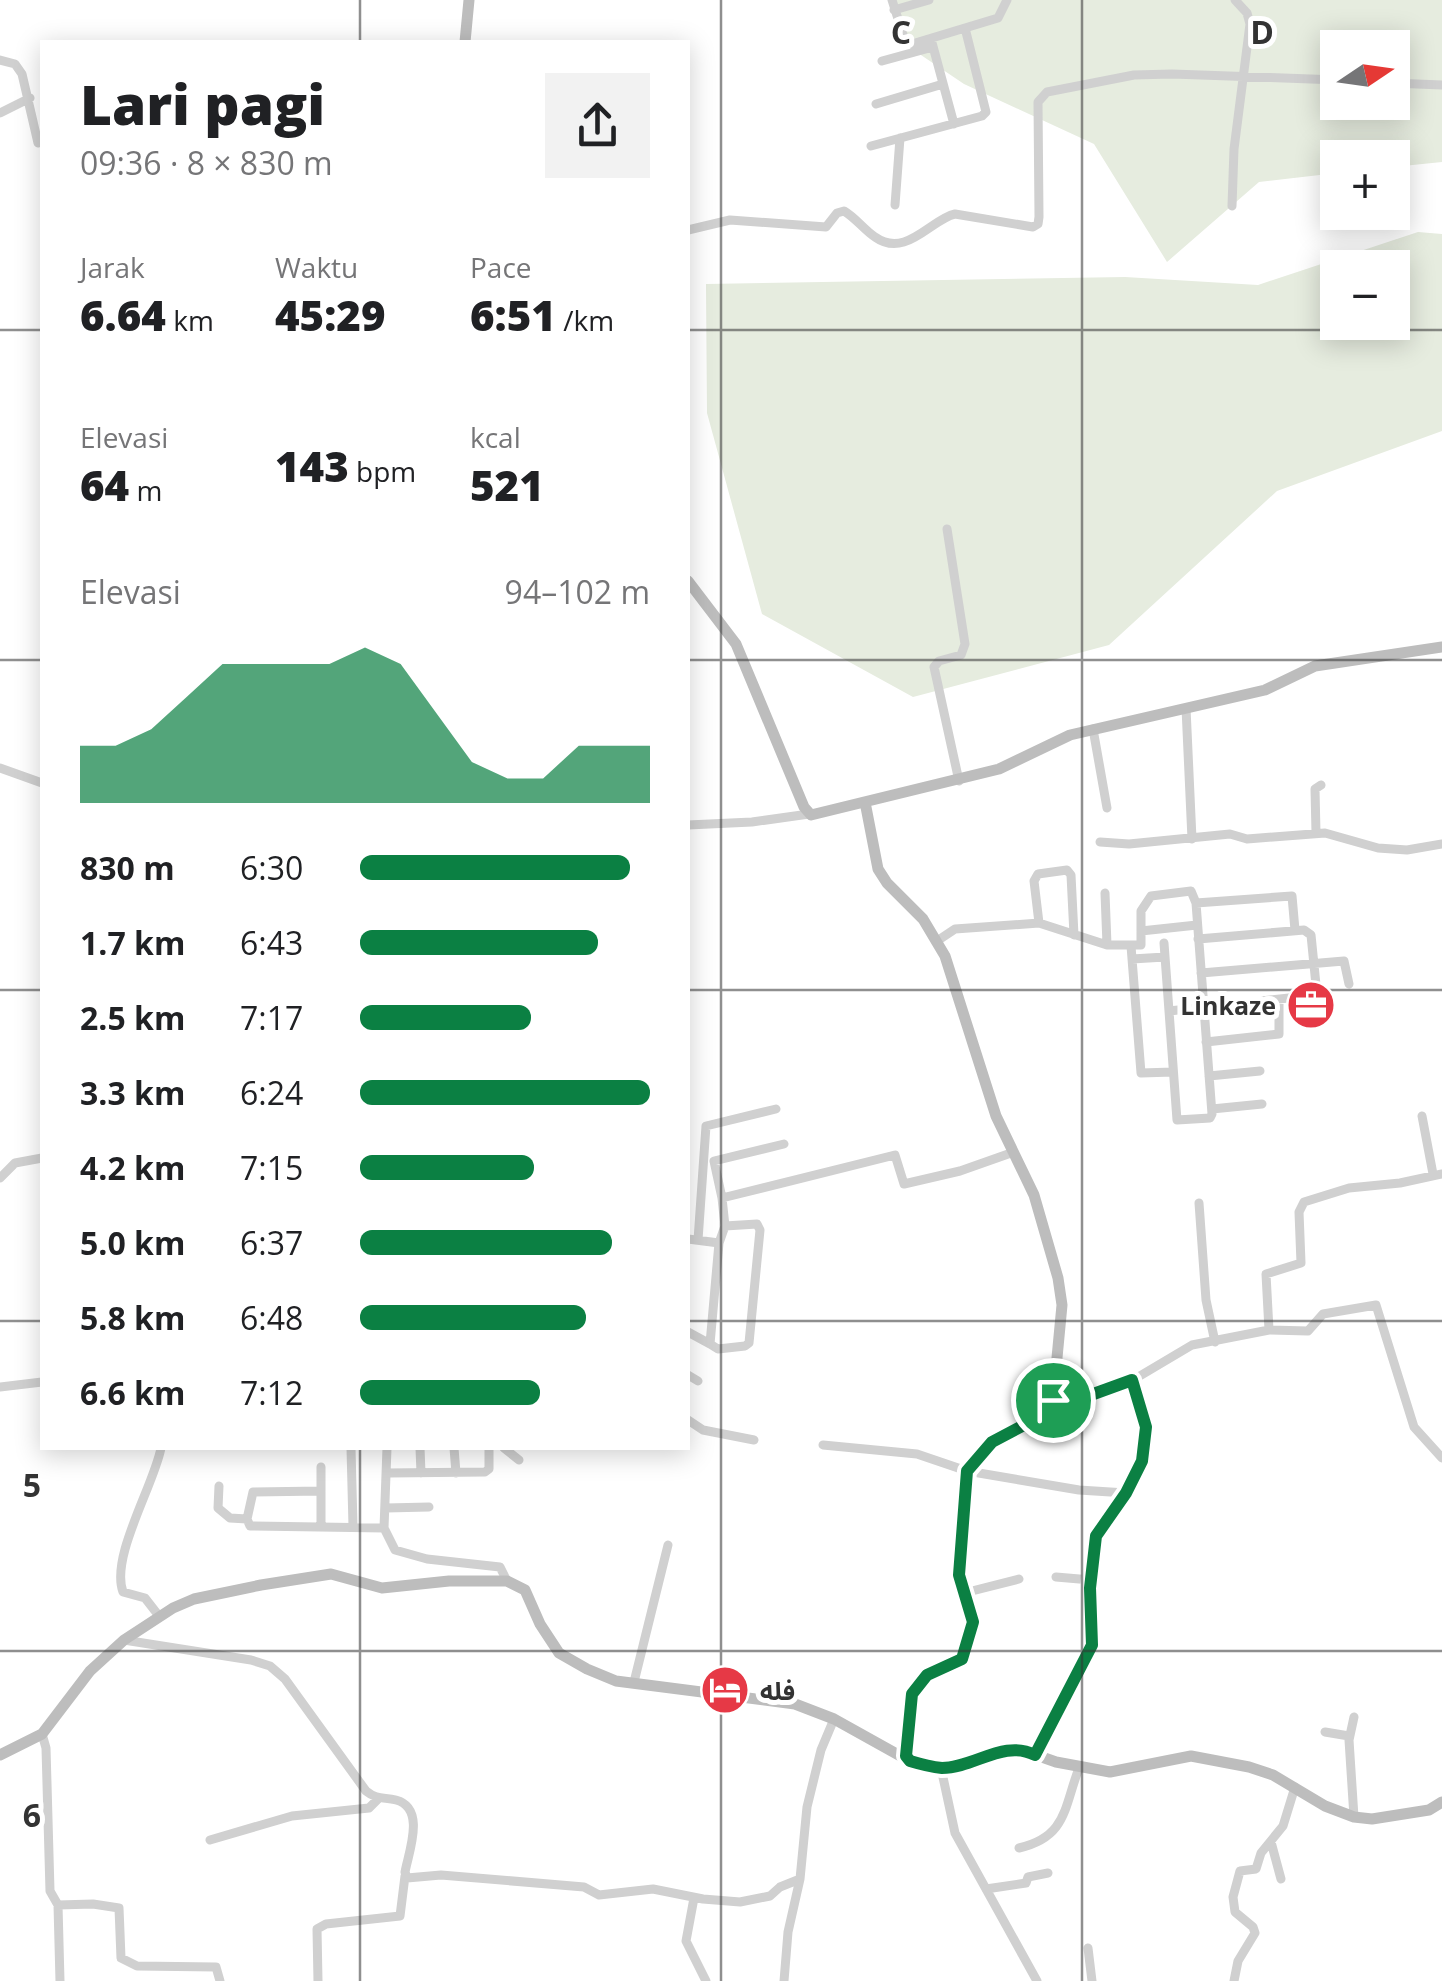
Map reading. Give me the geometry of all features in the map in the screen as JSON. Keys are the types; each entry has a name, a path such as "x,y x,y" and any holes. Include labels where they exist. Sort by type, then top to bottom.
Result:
{"street":[{"path":"465,40 469,0"},
{"path":"928,0 893,5 908,44 932,43"},
{"path":"882,61 998,18 1007,0"},
{"path":"1232,206 1234,149 1249,17 1234,0"},
{"path":"871,146 986,112 965,28"},
{"path":"932,43 954,124"},
{"path":"0,60 15,64 22,74 38,144"},
{"path":"690,230 730,220 825,227 844,211 878,240 906,241 955,214 1033,227 1039,222 1038,102 1043,95 1134,76 1320,79"},
{"path":"1410,83 1442,86"},
{"path":"876,104 943,84"},
{"path":"0,113 30,98"},
{"path":"895,205 900,138"},
{"path":"947,529 966,644 960,654 936,662 934,667 959,780"},
{"path":"690,583 736,644 809,814"},
{"path":"690,825 809,814 959,780 1009,766 1056,742 1093,729 1265,690 1315,666 1442,647"},
{"path":"1186,708 1192,839"},
{"path":"1093,729 1107,808"},
{"path":"0,768 40,782"},
{"path":"1316,833 1315,789 1321,785"},
{"path":"865,802 875,860 882,877 916,910 937,940 951,970 991,1103 1011,1153 1030,1185 1061,1293 1053,1400 1045,1414 992,1442 967,1471 959,1548 959,1575 973,1616 967,1650 958,1662 927,1675 912,1694 906,1757"},
{"path":"1100,842 1130,844 1230,834 1248,839 1316,833 1378,848 1407,850 1442,844"},
{"path":"1039,923 1034,880 1038,874 1067,870 1071,875 1074,935"},
{"path":"937,940 955,928 1039,923 1107,946 1141,945 1141,911 1151,896 1191,891 1196,903 1210,1118 1178,1121 1164,943"},
{"path":"1104,893 1107,946"},
{"path":"1196,903 1290,896 1294,898 1295,930"},
{"path":"1142,932 1197,925"},
{"path":"1169,1011 1316,997 1311,935 1304,930 1198,939"},
{"path":"1131,946 1141,1073 1173,1072"},
{"path":"1132,959 1165,956"},
{"path":"1201,973 1344,961 1349,984"},
{"path":"1206,1042 1277,1036 1281,1030 1278,1001"},
{"path":"1209,1076 1260,1071"},
{"path":"1212,1109 1262,1104"},
{"path":"719,1242 693,1240 706,1126 776,1110"},
{"path":"1269,1330 1266,1274 1298,1265 1302,1260 1299,1212 1304,1202 1349,1188 1400,1183 1437,1174 1422,1116"},
{"path":"714,1161 784,1144"},
{"path":"704,1148 714,1161 724,1226 719,1242 710,1344"},
{"path":"722,1198 895,1155 904,1184 960,1171 1011,1153"},
{"path":"0,1178 15,1163 40,1158"},
{"path":"1199,1203 1206,1300 1214,1342"},
{"path":"690,1337 718,1349 749,1343 760,1230 756,1224 724,1226"},
{"path":"1053,1400 1088,1396 1132,1380 1186,1347 1269,1330 1308,1331 1323,1314 1376,1305 1414,1427 1442,1458"},
{"path":"690,1376 698,1381"},
{"path":"1035,1755 1092,1645 1090,1580 1096,1536 1126,1493 1142,1461 1146,1438 1132,1380"},
{"path":"0,1387 40,1382"},
{"path":"690,1421 702,1430 754,1440"},
{"path":"823,1445 917,1454 967,1471 1078,1490 1126,1493"},
{"path":"159,1616 144,1598 123,1592 120,1582 125,1552 160,1450"},
{"path":"351,1450 353,1526"},
{"path":"386,1450 384,1528 396,1550 427,1559 500,1567 507,1581"},
{"path":"420,1450 421,1473"},
{"path":"454,1450 456,1474"},
{"path":"388,1473 488,1472 488,1450"},
{"path":"507,1450 520,1460"},
{"path":"321,1467 321,1526"},
{"path":"218,1486 218,1508 230,1518 247,1519"},
{"path":"321,1491 253,1492 247,1519 252,1526 384,1528"},
{"path":"386,1508 429,1507"},
{"path":"634,1682 668,1545"},
{"path":"0,1755 42,1734 90,1671 124,1640 159,1616 194,1600 317,1574 342,1576 382,1588 449,1581 507,1581 525,1590 540,1624 564,1657 616,1680 779,1700 834,1719 913,1763 940,1768 1008,1750 1026,1750 1079,1768 1110,1772 1191,1756 1249,1767 1354,1818 1429,1810 1442,1802"},
{"path":"964,1594 1018,1578"},
{"path":"1056,1578 1090,1580"},
{"path":"124,1640 270,1666 285,1679 366,1792 378,1799 397,1800 412,1814 400,1916 317,1928 318,1981"},
{"path":"1354,1716 1349,1736 1354,1818"},
{"path":"784,1981 790,1922 800,1880 806,1807 834,1719"},
{"path":"1324,1732 1349,1736"},
{"path":"42,1734 46,1748 50,1892 58,1905 60,1981"},
{"path":"940,1768 956,1833 1036,1981"},
{"path":"1019,1848 1042,1841 1057,1829 1079,1768"},
{"path":"1234,1981 1238,1961 1255,1933 1235,1912 1233,1894 1240,1872 1256,1869 1260,1853 1283,1826 1295,1787"},
{"path":"210,1840 292,1816 369,1808 378,1799"},
{"path":"1271,1842 1281,1879"},
{"path":"986,1889 1026,1883 1028,1877 1048,1873"},
{"path":"405,1876 441,1875 584,1887 599,1895 653,1889 729,1902 761,1900 800,1880"},
{"path":"694,1898 686,1941 706,1981"},
{"path":"58,1905 119,1908 121,1958 137,1966 216,1967 220,1981"},
{"path":"1088,1948 1092,1981"}],"shaded area":[{"path":"892,0 1442,0 1442,162 1410,165 1410,140 1320,140 1320,175 1259,182 1167,262 1094,144 964,84 912,49"},
{"path":"1418,232 1442,234 1442,431 1277,491 1109,645 913,697 762,614 707,413 706,284 1125,277 1258,285 1320,264 1320,340 1410,340 1410,250 1364,250"}],"place":[{"name":"Linkaze","path":"1311,1005"},
{"name":"فله","path":"725,1690"}],"route":[{"path":"1132,1380 1146,1427 1138,1471 1098,1530 1092,1552 1092,1645 1035,1755 1019,1749 940,1768 913,1763 906,1756 912,1694 927,1675 962,1659 973,1622 959,1575 967,1471 992,1442 1045,1414 1053,1400 1103,1393 1132,1380"}]}
